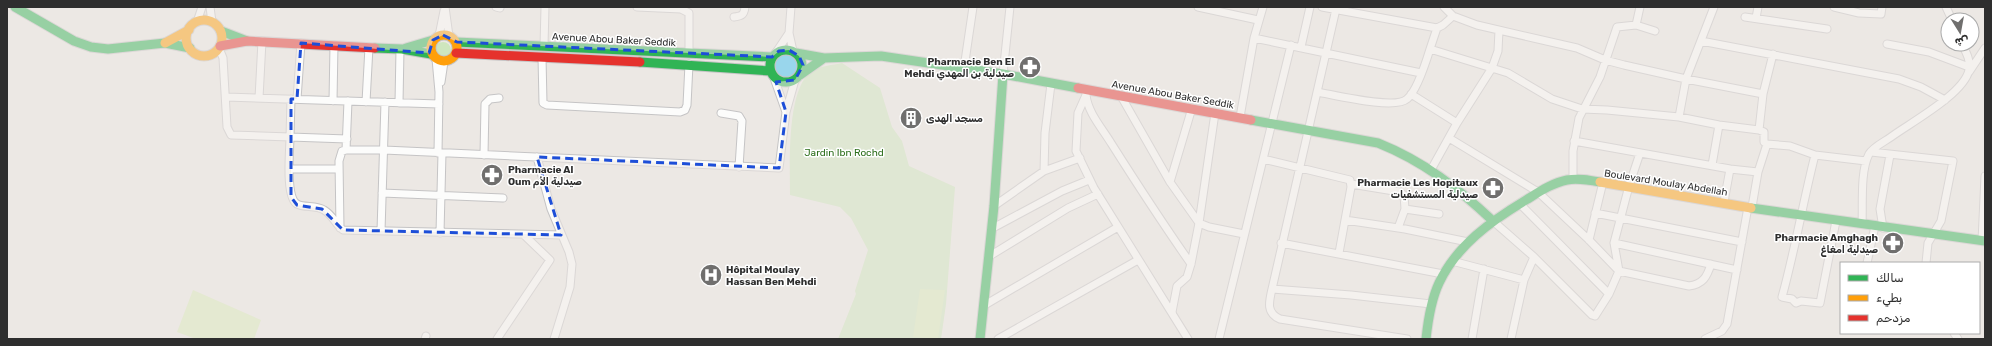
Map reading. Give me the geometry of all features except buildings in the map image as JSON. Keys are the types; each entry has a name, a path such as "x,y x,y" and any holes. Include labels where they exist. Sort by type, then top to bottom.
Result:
{"main road":[{"path":"15,7 74,41 91,47 108,49 165,43 190,48"},
{"path":"165,43 189,30 197,22 205,20 212,22 221,31 246,40 401,49 449,60 456,53 689,64 772,74 782,82 798,77 824,58"},
{"path":"189,30 187,42 190,48 193,52 203,56 208,56 219,48 246,40"},
{"path":"219,48 222,41 221,31"},
{"path":"436,38 430,47 437,58"},
{"path":"401,49 436,38 452,39 456,53"},
{"name":"Avenue Abou Baker Seddik","path":"452,39 689,54 773,56"},
{"path":"772,74 770,66 773,56 784,50 795,52 802,60 803,65 798,77"},
{"name":"Avenue Abou Baker Seddik","path":"795,52 824,58 881,56 1003,74 1086,93 1121,96 1192,108 1378,143 1401,152 1432,168 1454,184 1493,221"},
{"path":"980,339 994,206 1003,74"},
{"name":"Boulevard Moulay Abdellah","path":"1426,339 1431,304 1443,274 1468,242 1493,221 1538,192 1558,183 1573,179 1629,186 1800,216 1984,241"}],"street":[{"path":"197,22 202,7"},
{"path":"210,7 212,22"},
{"path":"436,38 445,7"},
{"path":"445,7 452,39"},
{"path":"544,46 545,7"},
{"path":"637,7 681,10 689,13 689,54"},
{"path":"734,17 744,14 745,7"},
{"path":"791,7 789,33 795,52"},
{"path":"964,68 973,7"},
{"path":"1003,74 1010,7"},
{"path":"1198,7 1258,20"},
{"path":"1240,117 1254,38 1263,7"},
{"path":"1301,47 1310,7"},
{"path":"1322,7 1436,28 1443,25 1453,16"},
{"path":"1444,7 1453,16 1477,24 1577,48 1605,60 1686,79 1763,94"},
{"path":"1636,25 1640,7"},
{"path":"1679,117 1686,79 1714,7"},
{"path":"1756,18 1758,7"},
{"path":"1834,7 1881,14 1882,7"},
{"path":"1336,9 1309,130 1281,243 1269,309 1273,315 1280,319 1407,339"},
{"path":"1745,17 1827,29"},
{"path":"1573,179 1574,141 1582,109 1600,77 1617,27 1636,25 1655,31"},
{"path":"1317,92 1395,104 1404,101 1411,94 1421,73 1436,28"},
{"path":"1432,168 1457,123 1492,68 1498,51 1499,30"},
{"path":"773,56 789,33"},
{"path":"1254,38 1421,73"},
{"path":"259,98 262,41"},
{"path":"1701,41 1899,79 1921,87 1945,100"},
{"path":"301,43 290,137 290,192 293,201 297,205 322,209 330,214 340,228 347,231 561,235"},
{"path":"1887,44 1929,52 1969,69"},
{"path":"333,100 334,45"},
{"path":"1220,339 1244,234 1291,45"},
{"path":"366,102 369,47"},
{"path":"219,48 223,58 227,127 231,135 347,138"},
{"path":"1862,224 1863,188 1866,161 1871,152 1945,100 1962,85 1969,69 1985,48"},
{"path":"399,103 401,49"},
{"path":"1430,49 1508,73 1564,104 1582,109 1679,117 1719,125 1759,130 1764,132 1764,142 1767,144"},
{"path":"1966,52 1968,56 1969,69"},
{"path":"1759,130 1763,94 1773,54"},
{"path":"542,57 543,103 613,109 680,112 685,110 687,105 689,64"},
{"path":"437,58 439,92 440,233"},
{"path":"772,74 786,112"},
{"path":"340,228 340,156 342,152 346,150 384,150 778,168 786,112 798,77"},
{"path":"1044,171 1045,134 1051,84"},
{"path":"1086,93 1078,113 1076,151 1089,180 1188,339"},
{"path":"1086,93 1088,106 1106,137 1111,142 1145,198 1191,264"},
{"path":"1411,94 1457,123"},
{"path":"1121,96 1170,182 1199,223 1209,227 1244,234"},
{"path":"226,97 439,104"},
{"path":"484,155 485,104 490,99 499,98"},
{"path":"346,150 348,101"},
{"path":"381,231 385,102"},
{"path":"1170,182 1192,108"},
{"path":"721,113 739,116 742,121 739,167"},
{"path":"1176,321 1172,312 1178,286 1187,277 1191,264 1199,223 1215,113"},
{"path":"1712,165 1719,125"},
{"path":"1449,138 1538,192 1589,240 1619,271 1689,286 1700,284 1705,279 1711,264"},
{"path":"1574,141 1730,169 1758,172"},
{"path":"1767,144 1790,146 1815,155 1866,161"},
{"path":"1705,339 1726,328 1742,242 1758,172 1767,144"},
{"path":"1871,152 1953,161 1941,221 1928,244 1926,262"},
{"path":"1493,221 1534,257 1592,315 1597,315 1599,308 1609,294 1619,271 1614,243 1619,218 1640,153"},
{"path":"1815,155 1782,297 1792,299 1796,303 1801,301 1820,303 1836,221"},
{"path":"1867,262 1879,227 1880,209 1890,155"},
{"path":"537,157 551,209 569,252 572,264 572,276 554,339"},
{"path":"994,206 1044,171 1080,158"},
{"path":"1263,160 1347,179 1351,184 1400,192 1404,195 1405,210 1398,228"},
{"path":"290,169 339,169"},
{"path":"1724,202 1730,169"},
{"path":"1984,241 1985,176"},
{"path":"991,229 1062,191 1089,180"},
{"path":"1589,240 1603,182"},
{"path":"1340,253 1351,184"},
{"path":"382,193 503,198"},
{"path":"988,257 1068,208 1098,194"},
{"path":"1520,204 1609,294"},
{"path":"1405,210 1439,214"},
{"path":"1595,213 1742,242"},
{"path":"1345,220 1398,228 1468,242"},
{"path":"984,306 1118,226"},
{"path":"497,339 550,260 524,235"},
{"path":"1281,243 1340,253 1443,274"},
{"path":"1614,243 1737,270"},
{"path":"1511,339 1524,280 1534,257"},
{"path":"998,339 1138,260"},
{"path":"1452,261 1524,280"},
{"path":"1472,339 1484,269"},
{"path":"1272,289 1351,295 1431,304"}],"highlighted area":[{"path":"443,35 457,42 772,57 779,51 789,50 799,56 803,65 795,80 776,82 786,112 779,168 537,157 561,235 343,230 322,209 297,205 291,197 291,99 297,99 301,43 429,53 433,40"}],"green space":[{"path":"443,42 449,44 451,50 449,56 443,58 437,56 435,50 437,44"},
{"name":"Jardin Ibn Rochd","path":"842,63 880,88 892,127 902,141 909,166 955,187 946,304 941,339 838,339 856,294 855,291 868,250 851,218 840,207 790,195 790,148 794,110 798,93 804,80 815,69"},
{"path":"920,289 945,290 938,339 913,337"},
{"path":"193,290 261,320 254,339 196,339 177,332"}],"water":[{"path":"787,54 792,55 798,61 798,71 792,77 787,78 782,77 776,71 775,66 776,61 782,55"}],"traffic: fast":[{"path":"15,7 74,41 91,47 108,49 165,43 190,48"},
{"path":"221,31 247,41"},
{"path":"406,48 433,40"},
{"path":"456,42 772,57"},
{"path":"375,48 402,49 431,54"},
{"path":"783,50 789,50 798,54 802,66 798,78 789,82 783,82 774,78 770,69 770,63 774,54 783,50"},
{"path":"796,53 824,58 881,56 1003,74 1078,88"},
{"path":"800,75 824,58"},
{"path":"640,62 770,71"},
{"path":"980,339 994,206 1003,74"},
{"path":"1251,120 1378,143 1410,158 1439,176 1467,197 1493,221"},
{"path":"1426,339 1430,310 1439,283 1446,269 1455,257 1476,235 1500,216 1556,183 1575,179 1600,182"},
{"path":"1751,208 1985,241"}],"traffic: slow":[{"path":"204,20 217,25 222,38 217,51 204,56 191,51 186,38 191,25 204,20"},
{"path":"165,43 189,30"},
{"path":"444,35 453,39 457,48 453,57 444,61 435,57 431,48 435,39 444,35"},
{"path":"1600,182 1751,208"}],"traffic: jam":[{"path":"220,46 247,41 375,48"},
{"path":"456,53 640,62"},
{"path":"1078,88 1251,120"}],"place":[{"name":"Pharmacie Ben El Mehdi صيدلية بن المهدي","path":"1030,67"},
{"name":"مسجد الهدى","path":"911,118"},
{"name":"Pharmacie Al Oum صيدلية الأم","path":"492,175"},
{"name":"Pharmacie Les Hopitaux صيدلية المستشفيات","path":"1493,188"},
{"name":"Pharmacie Amghagh صيدلية امغاغ","path":"1893,243"},
{"name":"Hôpital Moulay Hassan Ben Mehdi","path":"711,275"}]}
